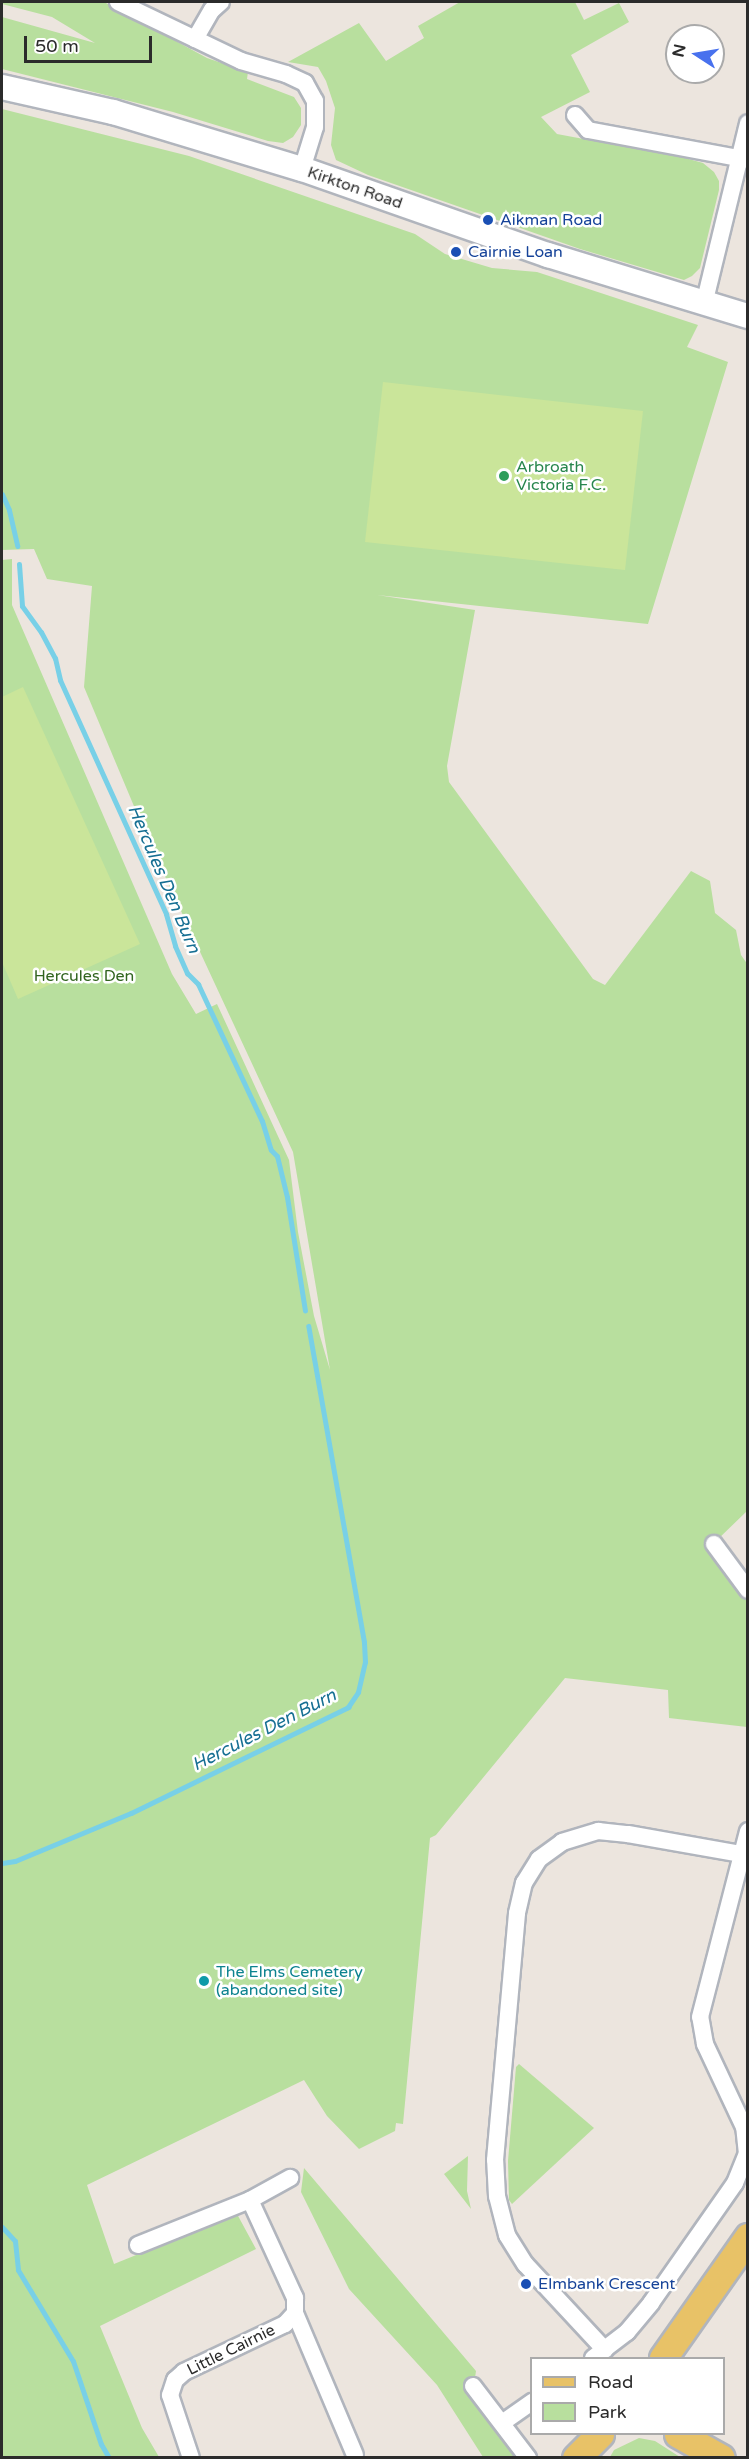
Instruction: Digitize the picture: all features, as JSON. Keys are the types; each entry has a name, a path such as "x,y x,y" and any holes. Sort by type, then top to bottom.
{"main road":[{"path":"664,2357 747,2237"},
{"path":"576,2457 598,2435"},
{"path":"682,2435 721,2457"}],"street":[{"path":"118,2 241,61 286,74 305,83 315,101 315,127 302,169"},
{"path":"195,39 212,10 221,2"},
{"name":"Kirkton Road","path":"2,87 113,112 302,169 548,255 704,304"},
{"path":"574,115 588,130 743,160"},
{"path":"747,123 743,160 704,304 747,316"},
{"path":"714,1544 747,1590"},
{"path":"740,1854 628,1833 598,1831 562,1842 539,1859 524,1883 518,1913 495,2160 497,2196 507,2235 525,2264 599,2354 627,2332 651,2303 735,2183 747,2154 744,2127 705,2044 700,2017 747,1831"},
{"path":"138,2245 250,2200 290,2178"},
{"name":"Little Cairnie","path":"250,2200 295,2298 295,2313 352,2457"},
{"name":"Little Cairnie","path":"191,2457 170,2395 175,2380 184,2372 285,2324 295,2313"},
{"path":"473,2386 528,2457"},
{"path":"502,2423 530,2403"}],"green space":[{"path":"2,2 104,2 207,58 248,72 247,79 294,97 301,108 301,125 293,137 283,143 268,141 173,112 2,69 2,17 95,43 52,17 2,4"},
{"path":"460,2 575,2 584,20 619,3 629,22 571,55 590,92 541,117 557,134 685,158 703,163 714,172 719,181 719,190 700,268 692,276 684,280 580,249 368,175 336,160 331,145 335,108 326,81 318,67 288,62 359,23 386,61 424,38 418,26"},
{"name":"Hercules Den","path":"2,109 189,156 415,234 445,254 492,268 537,272 698,325 687,347 728,362 648,624 377,595 475,610 447,766 449,782 593,979 605,985 691,871 710,881 715,913 736,930 741,955 748,965 747,1511 714,1543 713,1554 732,1584 747,1600 747,1727 669,1718 668,1690 565,1678 436,1835 430,1838 403,2124 396,2123 395,2131 359,2149 327,2116 304,2080 87,2185 114,2264 237,2214 256,2249 100,2326 142,2428 159,2457 2,2458 2,560 12,559 12,605 172,974 196,1014 217,1004 289,1160 298,1232 314,1316 330,1370 293,1152 149,842 84,687 92,586 47,579 34,549 2,550"},
{"name":"Arbroath Victoria F.C.","path":"383,382 643,411 625,570 365,542"},
{"path":"23,687 140,944 18,999 2,962 2,697"},
{"path":"519,2064 594,2128 512,2204 509,2200 508,2161 516,2067"},
{"path":"468,2156 467,2191 471,2209 444,2174"},
{"path":"304,2168 476,2371 473,2391 520,2457 483,2457 437,2385 349,2289 301,2192"},
{"path":"639,2438 655,2441 680,2457 610,2457 614,2450"}],"waterway":[{"name":"Hercules Den Burn","path":"2,494 9,510 17,546"},
{"name":"Hercules Den Burn","path":"19,564 22,606 41,632 55,658 60,680 166,914 175,946 187,973 198,984 262,1121 271,1150 277,1156 287,1197 305,1311"},
{"name":"Hercules Den Burn","path":"2,1863 15,1861 131,1813 348,1707 358,1692 365,1662 364,1642 308,1326"},
{"name":"Hercules Den Burn","path":"2,2227 15,2241 18,2270 73,2361 101,2444 109,2458"}],"place":[{"name":"Aikman Road","path":"488,220"},
{"name":"Cairnie Loan","path":"456,252"},
{"name":"Arbroath Victoria F.C.","path":"504,476"},
{"name":"The Elms Cemetery (abandoned site)","path":"204,1981"},
{"name":"Elmbank Crescent","path":"526,2284"}]}
